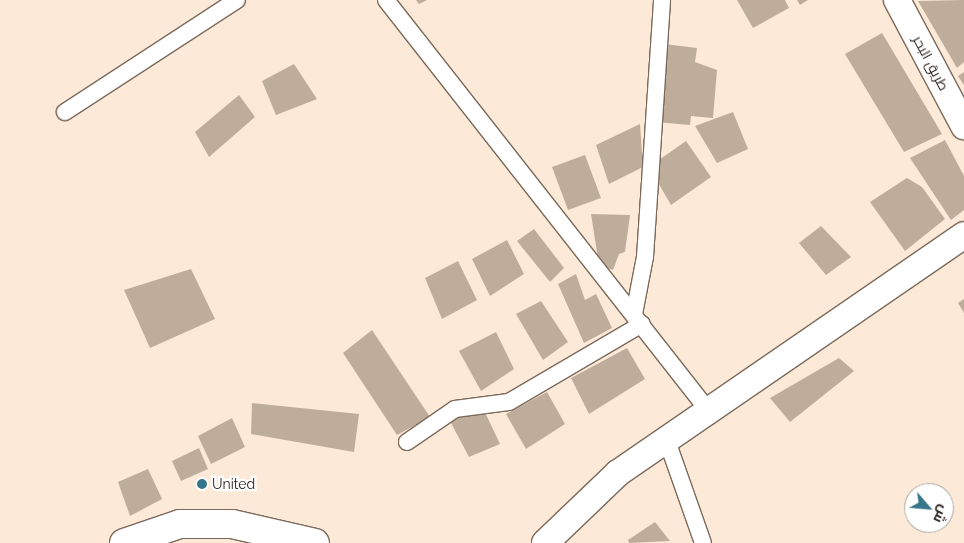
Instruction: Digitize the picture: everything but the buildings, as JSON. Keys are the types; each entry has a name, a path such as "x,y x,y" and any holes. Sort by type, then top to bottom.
{"highway":[{"path":"124,543 180,524 232,524 315,543"},
{"path":"217,543 249,543"}],"main road":[{"name":"طريق البحر","path":"897,0 964,126"},
{"path":"545,543 618,473 706,409 960,240"}],"street":[{"path":"65,112 237,0"},
{"path":"386,0 638,319 706,409"},
{"path":"638,319 645,257 662,0"},
{"path":"407,442 455,409 509,402 638,319"},
{"path":"666,438 703,543"}],"place":[{"name":"United","path":"202,484"}]}
